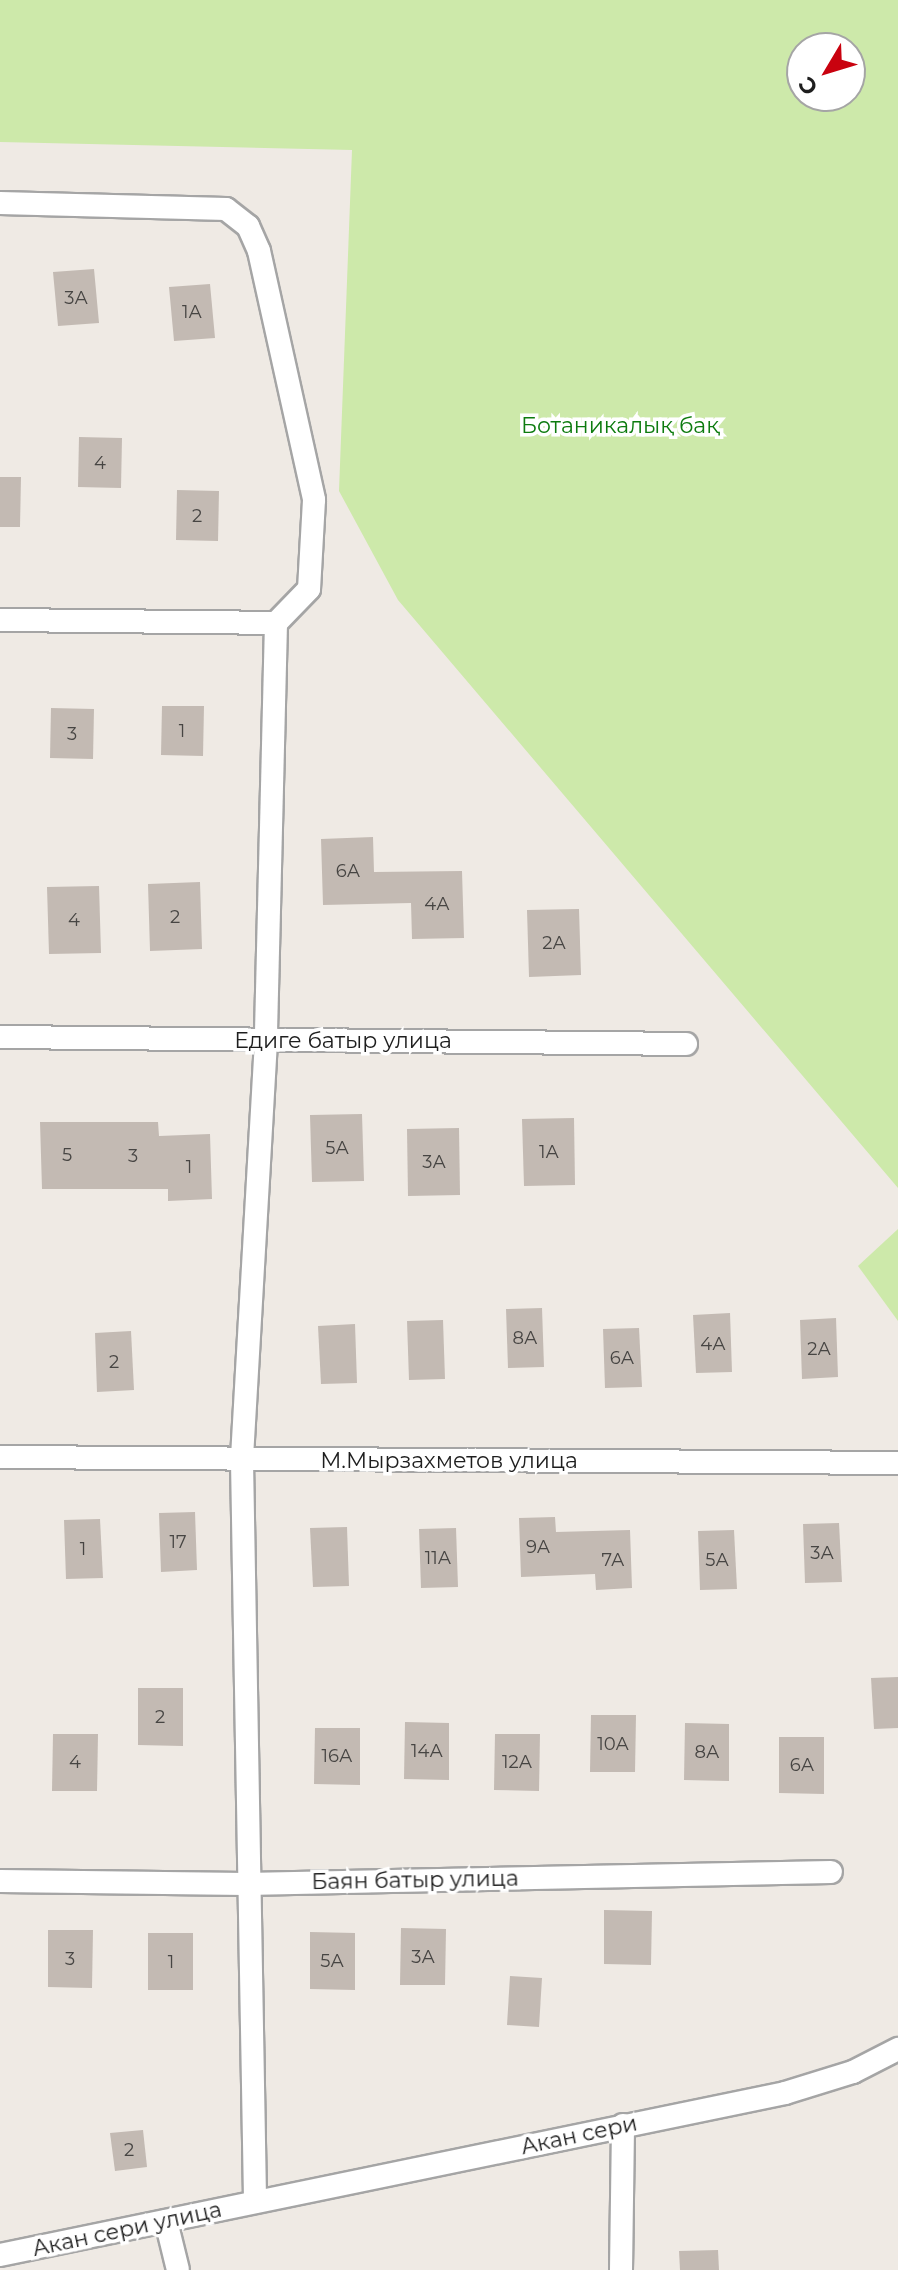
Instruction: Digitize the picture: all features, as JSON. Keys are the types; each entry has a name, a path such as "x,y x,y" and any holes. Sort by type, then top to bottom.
{"street":[{"path":"0,203 226,209 248,226 259,251 314,500 309,589 276,623 266,1041 242,1461 246,1884 255,2202"},
{"path":"0,620 276,623"},
{"name":"Едиге батыр улица","path":"0,1037 686,1044"},
{"name":"М.Мырзахметов улица","path":"0,1457 898,1463"},
{"name":"Баян батыр улица","path":"0,1881 246,1884 831,1872"},
{"name":"Акан сери","path":"255,2202 785,2093 853,2072 898,2049"},
{"path":"621,2270 623,2125"},
{"name":"Акан сери улица","path":"0,2255 255,2202"},
{"path":"166,2221 178,2270"}],"green space":[{"name":"Ботаникалық бақ","path":"0,0 898,0 898,1188 398,600 339,491 352,150 0,142"},
{"path":"898,1229 898,1321 858,1266"}],"building":[{"path":"94,269 99,323 58,326 53,272"},
{"path":"210,284 215,338 174,341 169,287"},
{"path":"79,437 122,438 121,488 78,487"},
{"path":"0,477 21,477 20,527 0,527"},
{"path":"177,490 219,491 218,541 176,540"},
{"path":"162,706 204,706 203,756 161,755"},
{"path":"51,708 94,709 93,759 50,758"},
{"path":"373,837 374,872 462,871 464,938 412,939 411,903 323,905 321,839"},
{"path":"200,882 202,949 150,951 148,884"},
{"path":"99,886 101,953 49,954 47,887"},
{"path":"579,909 581,975 529,977 527,910"},
{"path":"362,1114 364,1181 312,1182 310,1115"},
{"path":"574,1118 575,1185 524,1186 522,1119"},
{"path":"40,1122 158,1122 159,1136 210,1134 212,1199 168,1201 168,1189 42,1189"},
{"path":"459,1128 460,1195 408,1196 407,1129"},
{"path":"542,1308 544,1367 508,1368 506,1309"},
{"path":"730,1313 732,1372 696,1373 693,1315"},
{"path":"836,1318 838,1377 802,1379 800,1320"},
{"path":"443,1320 445,1379 409,1380 407,1321"},
{"path":"355,1324 357,1383 321,1384 318,1326"},
{"path":"639,1328 642,1387 605,1388 603,1329"},
{"path":"131,1331 134,1390 97,1392 95,1333"},
{"path":"195,1512 197,1570 161,1572 159,1513"},
{"path":"555,1517 556,1532 630,1530 632,1588 596,1590 595,1574 521,1577 519,1518"},
{"path":"100,1519 103,1578 66,1579 64,1520"},
{"path":"839,1523 842,1582 805,1583 803,1524"},
{"path":"347,1527 349,1586 313,1587 310,1528"},
{"path":"456,1528 458,1587 421,1588 419,1529"},
{"path":"734,1530 737,1589 700,1590 698,1531"},
{"path":"898,1677 898,1728 874,1729 871,1678"},
{"path":"138,1688 183,1688 183,1746 138,1745"},
{"path":"591,1715 636,1715 635,1772 590,1772"},
{"path":"405,1722 449,1723 449,1780 404,1779"},
{"path":"685,1723 729,1724 729,1781 684,1780"},
{"path":"315,1728 360,1728 360,1785 314,1784"},
{"path":"53,1734 98,1734 97,1791 52,1791"},
{"path":"495,1734 540,1734 539,1791 494,1790"},
{"path":"779,1737 824,1737 824,1794 779,1793"},
{"path":"604,1910 652,1911 651,1965 604,1964"},
{"path":"401,1928 446,1929 445,1985 400,1985"},
{"path":"48,1930 93,1930 92,1988 48,1987"},
{"path":"310,1932 355,1933 355,1990 310,1989"},
{"path":"148,1933 193,1933 193,1990 148,1990"},
{"path":"510,1976 542,1978 539,2027 507,2025"},
{"path":"143,2130 147,2167 115,2171 110,2133"},
{"path":"718,2250 719,2270 680,2270 679,2251"}]}
